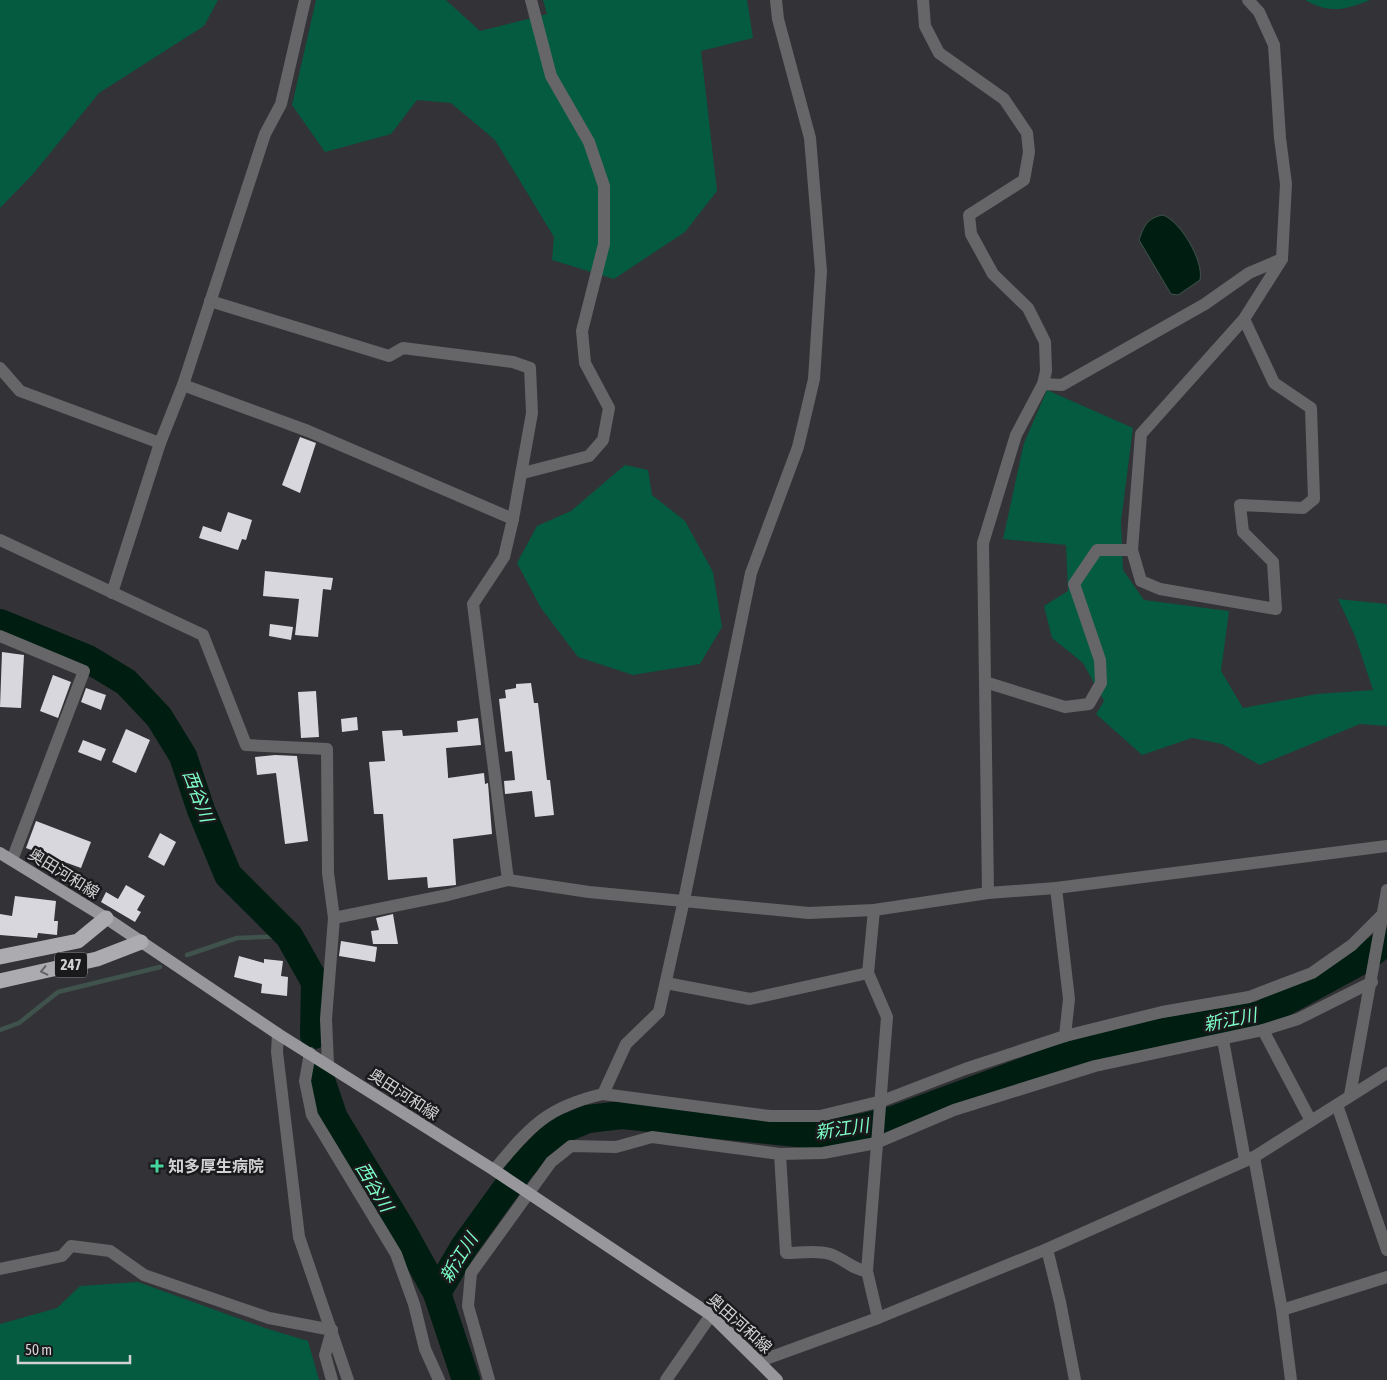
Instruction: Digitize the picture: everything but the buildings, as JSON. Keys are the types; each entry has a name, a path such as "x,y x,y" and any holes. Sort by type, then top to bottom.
{"highway":[{"name":"247","path":"0,957 78,940 106,918"},
{"name":"247","path":"0,981 97,959 141,942"}],"main road":[{"name":"奥田河和線","path":"0,853 106,918 278,1034 494,1170 711,1315 760,1361 777,1380"}],"street":[{"path":"112,593 160,443 183,385 265,134 280,104 305,0"},
{"path":"523,473 589,456 603,440 609,408 585,363 582,331 604,244 604,186 589,142 551,76 531,0"},
{"path":"603,1094 626,1044 659,1012 751,573 798,447 814,380 821,271 810,138 778,19 776,0"},
{"path":"923,0 926,26 939,53 1004,99 1028,133 1030,152 1024,180 969,215 971,234 993,274 1028,308 1045,342 1046,371 1043,384 1016,435 983,543 988,893"},
{"path":"1244,319 1274,383 1311,408 1314,500 1303,508 1240,505 1243,532 1273,562 1276,609 1160,589 1140,581 1132,550 1141,434 1244,319 1282,259 1286,184 1280,138 1274,45 1259,12 1248,0"},
{"path":"1043,384 1062,385 1205,304 1249,273 1282,259"},
{"path":"210,301 389,356 403,348 514,362 530,368 532,413 523,473 504,557 473,604 508,880"},
{"path":"0,368 20,391 160,443"},
{"path":"183,385 308,431 513,519"},
{"path":"0,540 203,635 246,745 327,749 328,873 334,918 326,1020 328,1064"},
{"path":"985,682 1065,707 1088,704 1101,683 1100,660 1074,584 1097,550 1132,550"},
{"path":"0,636 84,671 12,860"},
{"path":"334,918 448,895 508,880 589,892 809,912 874,910 988,893 1056,888 1387,846"},
{"path":"1056,888 1069,999 1064,1036"},
{"path":"1350,1095 1372,982 1387,890"},
{"path":"874,910 868,973 887,1017 867,1271 878,1318"},
{"path":"494,1170 531,1127 575,1100 603,1094 770,1116 820,1116 881,1105 965,1069 1064,1036 1162,1012 1258,993 1312,973 1352,945 1382,915"},
{"path":"666,983 750,1000 868,973"},
{"path":"489,1380 468,1306 471,1273 551,1162 571,1146 616,1147 652,1137 780,1154 823,1153 876,1143 954,1110 1095,1066 1223,1040 1298,1019 1372,982"},
{"path":"1263,1030 1311,1121"},
{"path":"278,1034 276,1052 298,1237 348,1380"},
{"path":"1223,1040 1282,1310 1291,1380"},
{"path":"310,1053 305,1081 312,1115 396,1254 414,1304 425,1349 439,1380"},
{"path":"760,1361 878,1318 1046,1249 1250,1159 1387,1073"},
{"path":"1337,1105 1387,1250"},
{"path":"780,1154 786,1253 818,1252 832,1254 860,1271 867,1271"},
{"path":"0,1269 62,1256 71,1246 110,1251 144,1274 269,1318 332,1330"},
{"path":"1046,1249 1060,1302 1075,1380"},
{"path":"1282,1310 1387,1278"},
{"path":"666,1380 711,1315"},
{"path":"332,1330 325,1355 332,1380"}],"green space":[{"path":"0,0 218,0 204,26 99,93 33,174 0,208"},
{"path":"316,0 446,0 480,31 547,14 543,0 747,0 753,38 701,51 717,191 685,232 614,279 552,260 554,237 495,140 451,103 417,100 391,134 325,152 292,105"},
{"path":"1305,0 1370,0 1345,8 1330,9"},
{"path":"1047,390 1133,428 1121,521 1123,570 1144,600 1229,611 1221,671 1243,708 1317,694 1373,690 1355,636 1338,599 1387,604 1387,726 1360,724 1260,765 1222,744 1192,738 1142,755 1096,714 1104,701 1083,663 1052,638 1044,606 1068,591 1066,545 1003,539 1024,443"},
{"path":"625,465 648,470 652,495 685,521 713,572 722,627 700,664 633,675 578,657 541,608 517,563 537,526 571,511"},
{"path":"138,1282 265,1328 308,1341 319,1380 0,1380 0,1324 57,1308 80,1286"}],"shaded area":[{"path":"1163,215 1177,225 1190,243 1200,272 1200,280 1178,295 1171,294 1139,240 1147,223 1153,218"}],"waterway":[{"name":"西谷川","path":"0,623 88,659 126,682 159,717 183,756 201,810 228,875 289,936 315,982 314,1035"},
{"path":"187,955 237,938 289,936"},
{"name":"新江川","path":"437,1293 464,1247 521,1168 556,1132 588,1119 622,1115 816,1135 864,1127 896,1119 1066,1056 1153,1034 1261,1015 1364,959 1387,941"},
{"path":"0,1030 19,1023 58,992 160,967"},
{"name":"西谷川","path":"320,1077 334,1118 402,1230 437,1293 466,1380"}],"place":[{"name":"知多厚生病院","path":"157,1166"}]}
